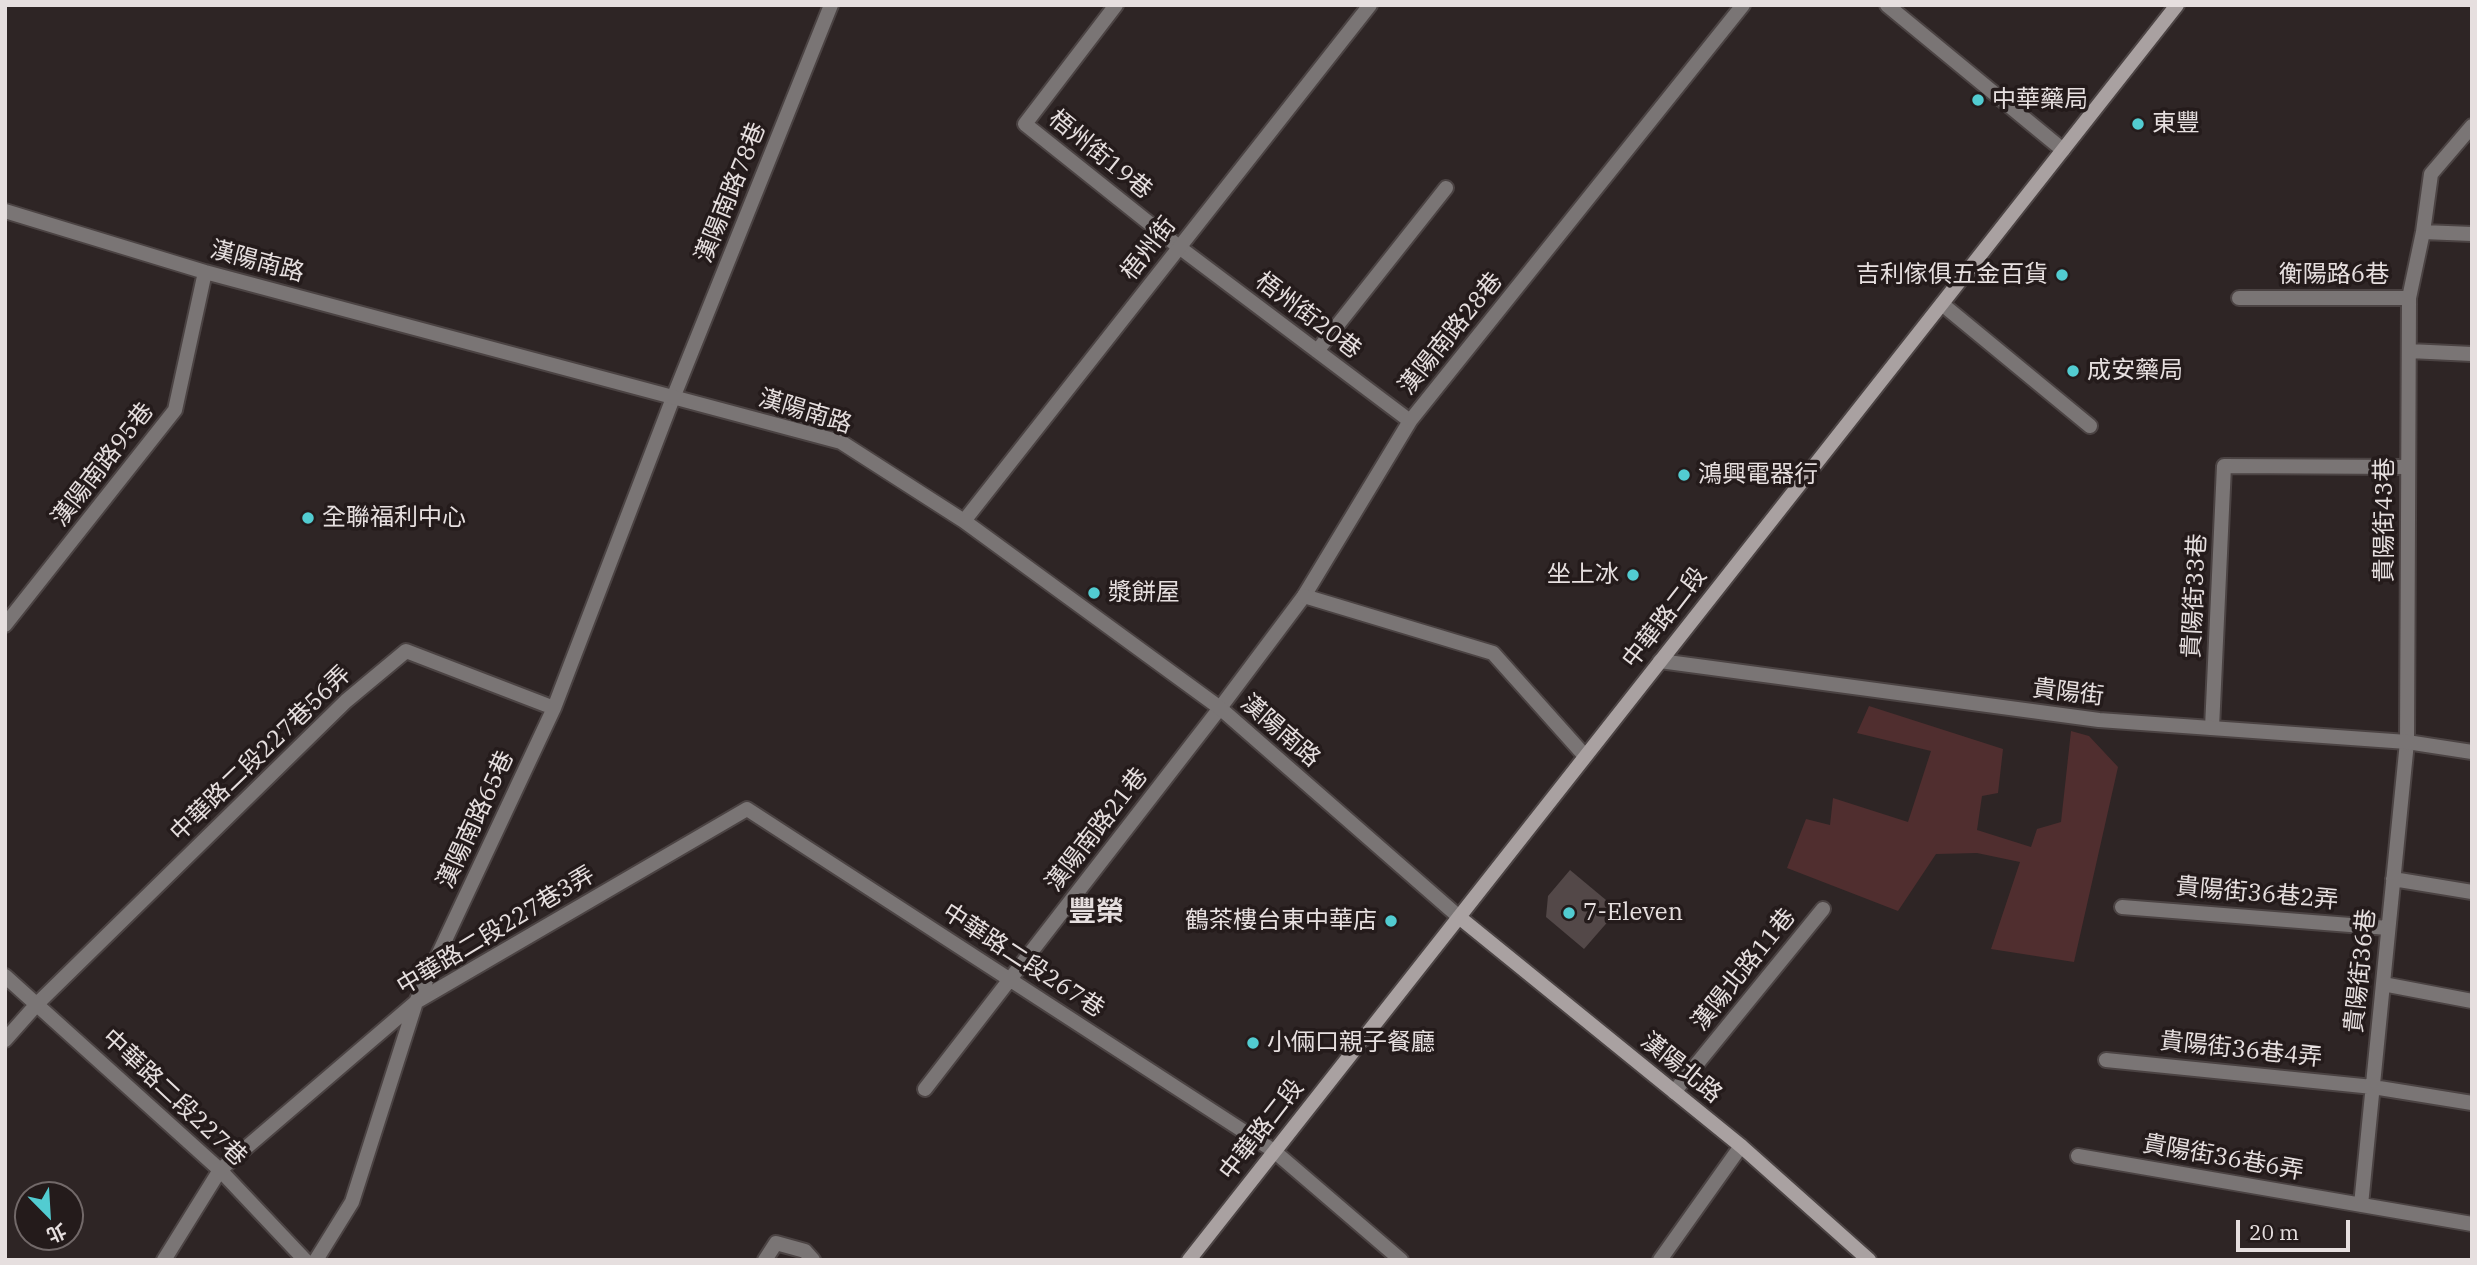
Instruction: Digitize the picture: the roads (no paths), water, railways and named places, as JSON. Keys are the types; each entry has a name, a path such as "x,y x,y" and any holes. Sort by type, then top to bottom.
{"street":[{"name":"漢陽南路78巷","path":"673,397 831,5"},
{"name":"梧州街19巷","path":"1116,5 1025,124 1179,247"},
{"name":"梧州街","path":"964,521 1370,5"},
{"name":"漢陽南路28巷","path":"1220,708 1304,596 1410,421 1743,5"},
{"path":"1887,5 2063,149"},
{"name":"中華路二段","path":"1189,1260 2177,5"},
{"name":"衡陽路6巷","path":"2239,298 2409,298 2423,232 2431,174 2472,126"},
{"path":"1317,351 1446,188"},
{"name":"漢陽南路","path":"5,211 205,272 841,442 964,521 1220,708 1459,917"},
{"path":"2423,232 2472,234"},
{"name":"梧州街20巷","path":"1179,247 1410,421"},
{"name":"漢陽南路95巷","path":"5,625 176,410 205,272"},
{"name":"貴陽街43巷","path":"2407,742 2409,298"},
{"path":"1942,304 2090,426"},
{"path":"2409,351 2472,354"},
{"name":"漢陽南路65巷","path":"317,1260 352,1202 416,1002 554,708 673,397"},
{"name":"貴陽街33巷","path":"2212,728 2224,466 2409,467"},
{"path":"1304,596 1493,653 1586,756"},
{"name":"中華路二段227巷56弄","path":"37,1004 346,701 406,651 554,708"},
{"name":"貴陽街","path":"1660,661 2099,720 2407,742 2472,752"},
{"name":"漢陽南路21巷","path":"925,1089 1220,708"},
{"name":"貴陽街36巷","path":"2361,1205 2407,742"},
{"name":"中華路二段227巷3弄","path":"164,1260 220,1170 416,1002 747,809"},
{"name":"中華路二段267巷","path":"747,809 1274,1151 1401,1260"},
{"path":"2393,879 2472,892"},
{"name":"貴陽街36巷2弄","path":"2122,907 2388,928"},
{"name":"漢陽北路11巷","path":"1674,1092 1823,909"},
{"name":"漢陽北路","path":"1459,917 1741,1146 1870,1260"},
{"name":"中華路二段227巷","path":"5,976 220,1170 305,1260"},
{"path":"2383,984 2472,1001"},
{"path":"5,1040 37,1004"},
{"name":"貴陽街36巷4弄","path":"2105,1060 2373,1087 2472,1103"},
{"path":"1660,1260 1741,1146"},
{"name":"貴陽街36巷6弄","path":"2078,1156 2472,1224"},
{"path":"765,1260 776,1243 805,1251 813,1260"}],"place":[{"name":"中華藥局","path":"1978,100"},
{"name":"東豐","path":"2138,124"},
{"name":"吉利傢俱五金百貨","path":"2062,275"},
{"name":"成安藥局","path":"2073,371"},
{"name":"鴻興電器行","path":"1684,475"},
{"name":"全聯福利中心","path":"308,518"},
{"name":"坐上冰","path":"1633,575"},
{"name":"漿餅屋","path":"1094,593"},
{"name":"7-Eleven","path":"1569,913"},
{"name":"鶴茶樓台東中華店","path":"1391,921"},
{"name":"小倆口親子餐廳","path":"1253,1043"}],"district":[{"name":"豐榮","path":"1096,913"}]}
